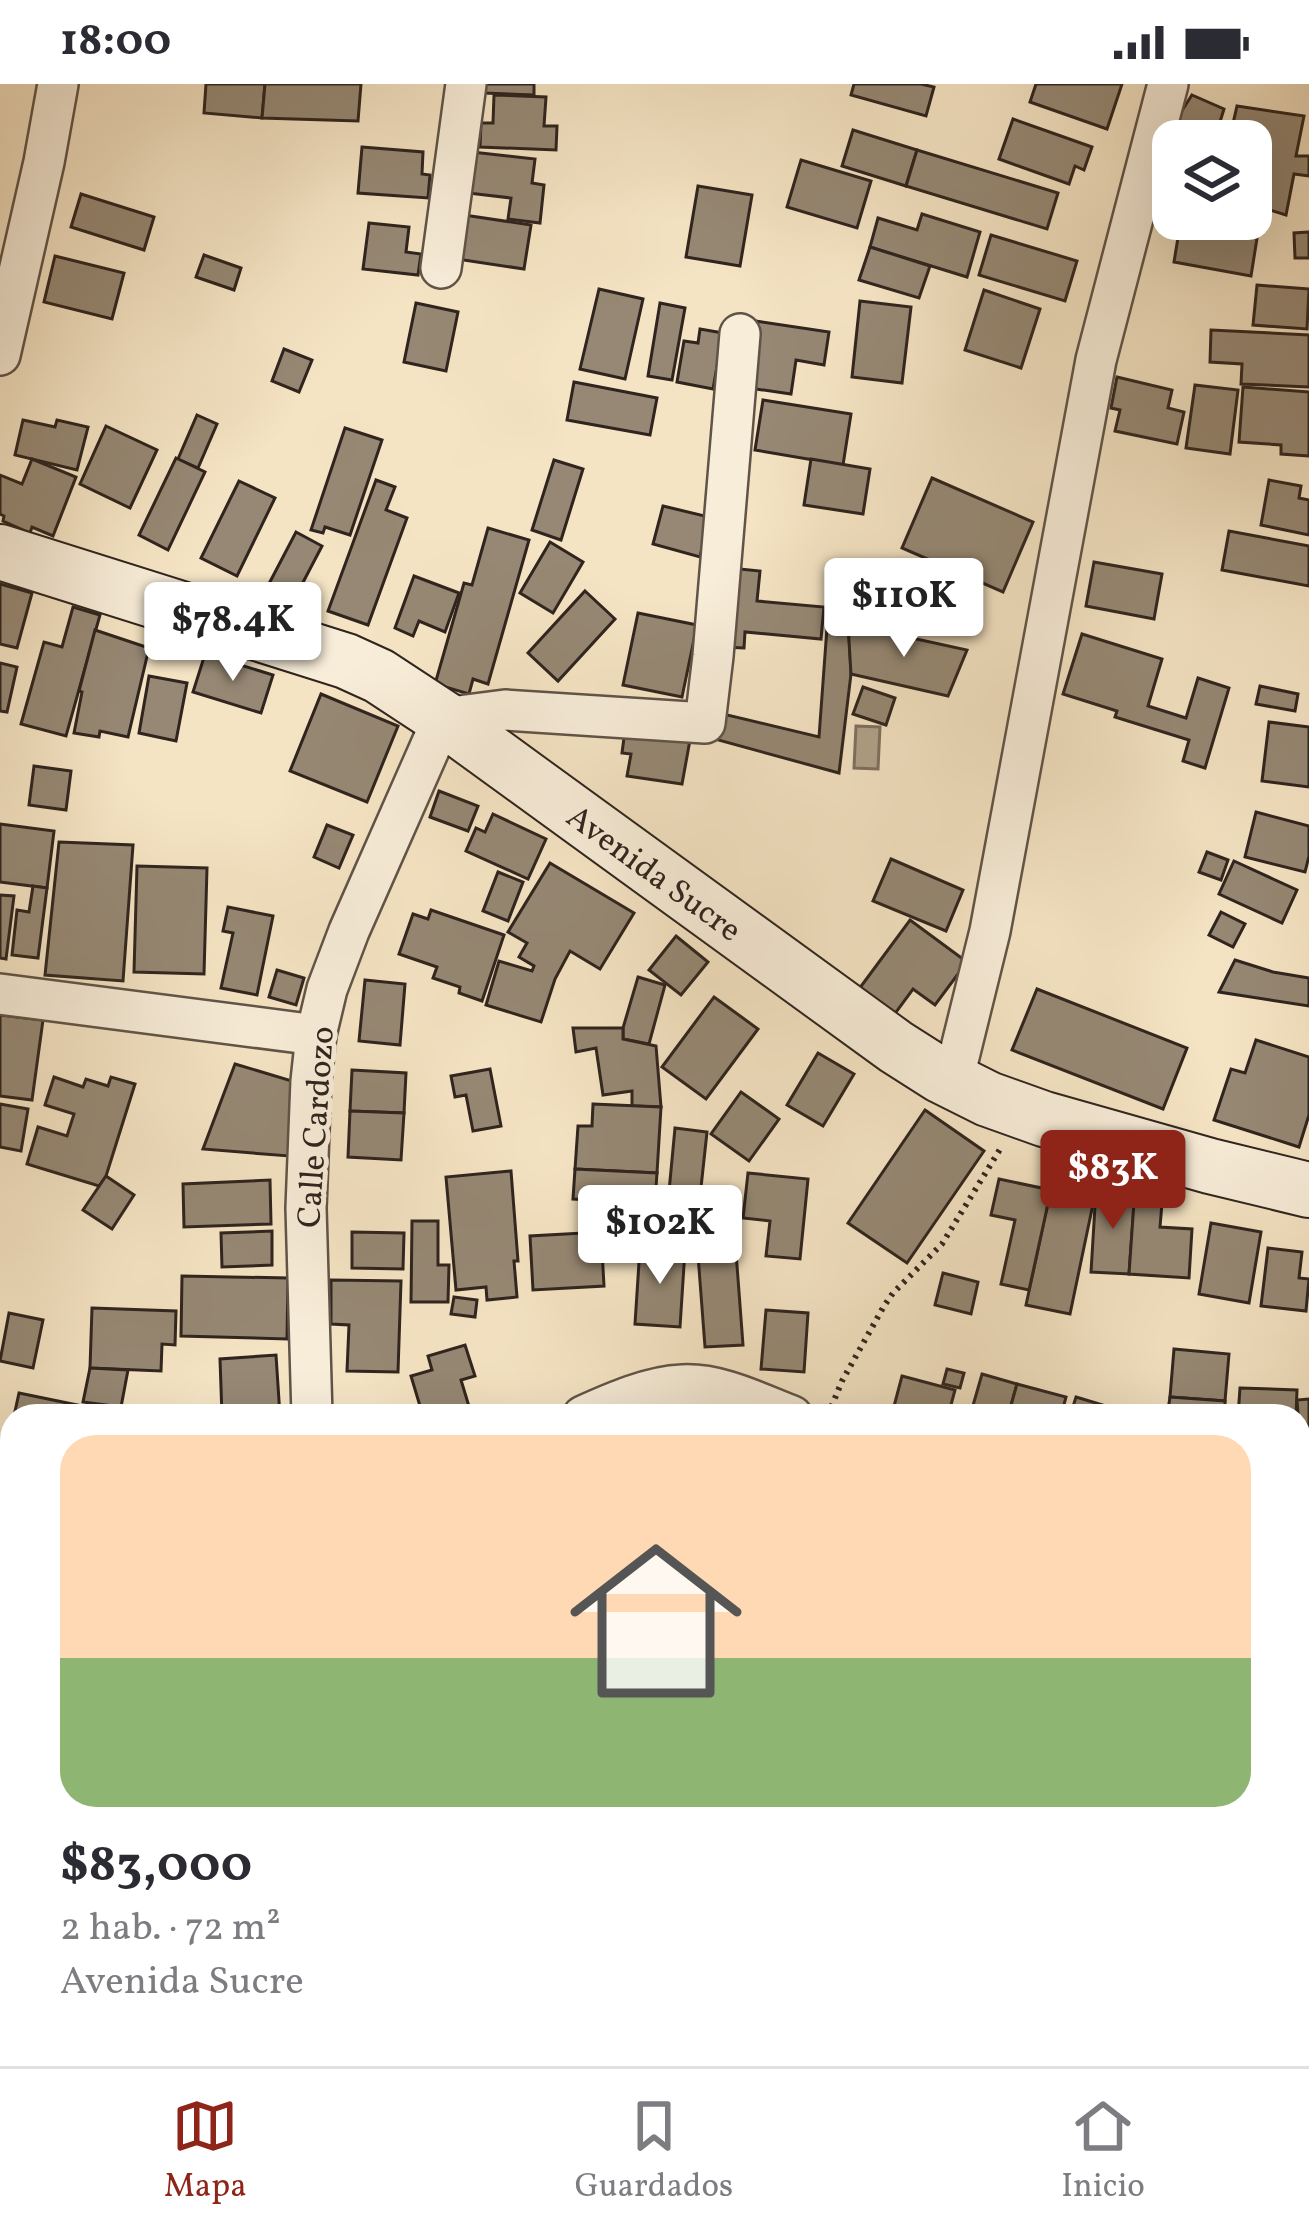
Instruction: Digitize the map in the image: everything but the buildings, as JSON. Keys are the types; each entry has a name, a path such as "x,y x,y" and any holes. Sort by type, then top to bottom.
{"street":[{"path":"0,355 58,84"},
{"path":"441,268 466,84"},
{"path":"953,1082 990,931 1096,360 1168,84"},
{"path":"443,718 505,710 705,724 740,334"},
{"name":"Avenida Sucre","path":"0,552 346,661 379,676 896,1047 953,1082 1019,1110 1309,1190"},
{"name":"Calle Cardozo","path":"312,1404 306,1208 316,1035 349,932 443,718"},
{"path":"0,994 316,1035"},
{"path":"616,1404 681,1384 710,1387 758,1404"}],"path":[{"path":"832,1404 884,1306 942,1244 1002,1147 1019,1110"}],"shaded area":[{"path":"856,726 880,727 878,769 854,768"}]}
